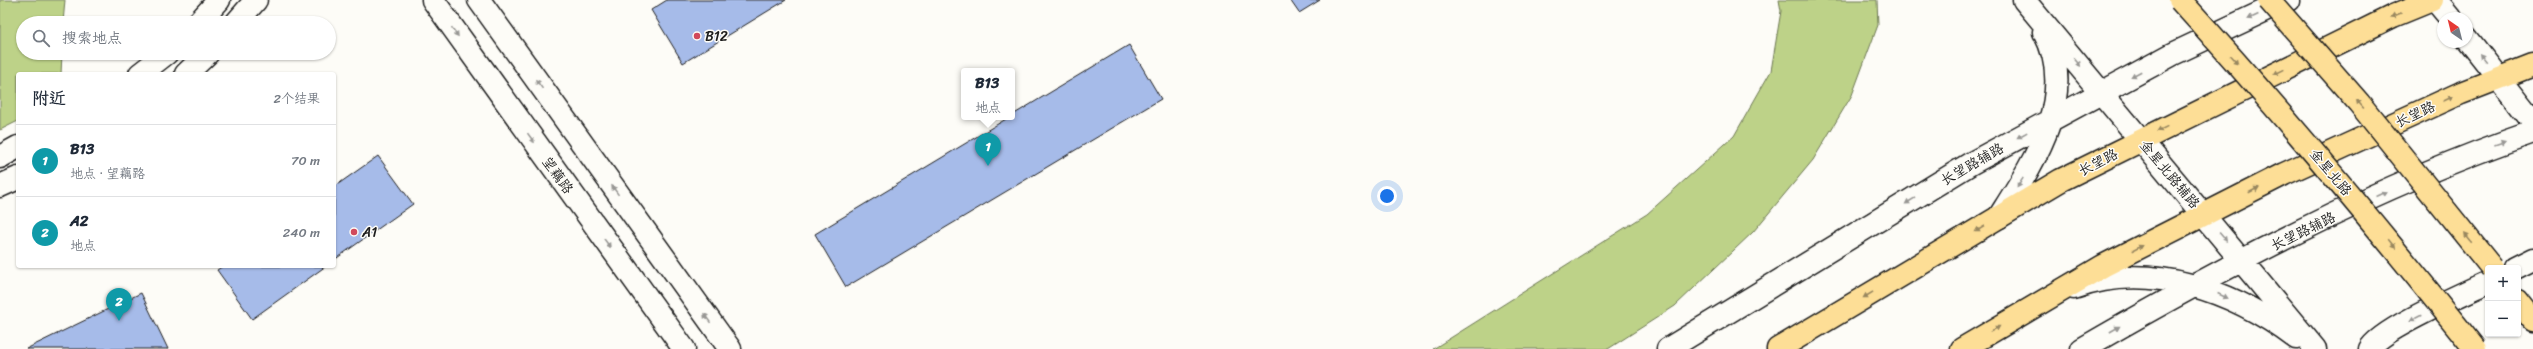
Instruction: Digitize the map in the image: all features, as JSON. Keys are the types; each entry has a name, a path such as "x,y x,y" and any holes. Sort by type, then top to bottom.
{"main road":[{"name":"金星北路","path":"2180,0 2300,134 2375,223 2476,349"},
{"path":"2269,0 2359,103 2490,265"},
{"name":"长望路","path":"1778,349 2061,180 2386,19 2432,0"},
{"name":"长望路","path":"1962,349 2103,266 2298,168 2461,92 2533,65"},
{"path":"2521,305 2533,320"}],"street":[{"path":"204,16 219,0"},
{"path":"242,16 256,0"},
{"name":"望藕路","path":"433,0 684,349"},
{"path":"479,0 730,349"},
{"name":"长望路辅路","path":"1668,349 1970,164 2173,54 2288,0"},
{"path":"2435,0 2445,12"},
{"path":"1999,217 2027,171 2055,107 2058,79 2052,46 2026,2"},
{"name":"金星北路辅路","path":"2026,2 2205,215 2315,349"},
{"path":"2473,46 2533,122"},
{"path":"143,72 158,60"},
{"path":"188,72 201,60"},
{"name":"长望路辅路","path":"2082,349 2196,286 2312,225 2483,149 2533,132"},
{"path":"0,157 16,148"},
{"path":"0,186 16,179"},
{"path":"2521,265 2533,259"},
{"path":"2050,297 2097,279 2148,278 2196,286 2211,290 2264,316 2311,349"},
{"path":"2370,349 2373,342 2393,330 2485,284"}],"green space":[{"path":"0,0 65,0 64,16 16,16 16,60 62,60 61,72 16,72 16,122 0,130"},
{"path":"1779,0 1877,0 1878,25 1852,95 1813,160 1753,232 1675,306 1608,349 1433,349 1647,214 1734,136 1771,71 1781,11"}],"building":[{"name":"B12","path":"667,0 786,0 683,63 651,10"},
{"path":"1290,0 1320,0 1299,13"},
{"path":"1129,45 1161,99 846,287 815,234 1004,120 1015,120 1015,114"},
{"name":"A1","path":"378,156 413,204 336,259 336,186"},
{"path":"220,268 323,268 252,319 217,270"},
{"path":"141,293 168,349 26,349"}],"place":[{"name":"B12","path":"697,36"},
{"name":"B13","path":"988,166"},
{"name":"A1","path":"354,232"},
{"name":"A2","path":"119,321"}]}
